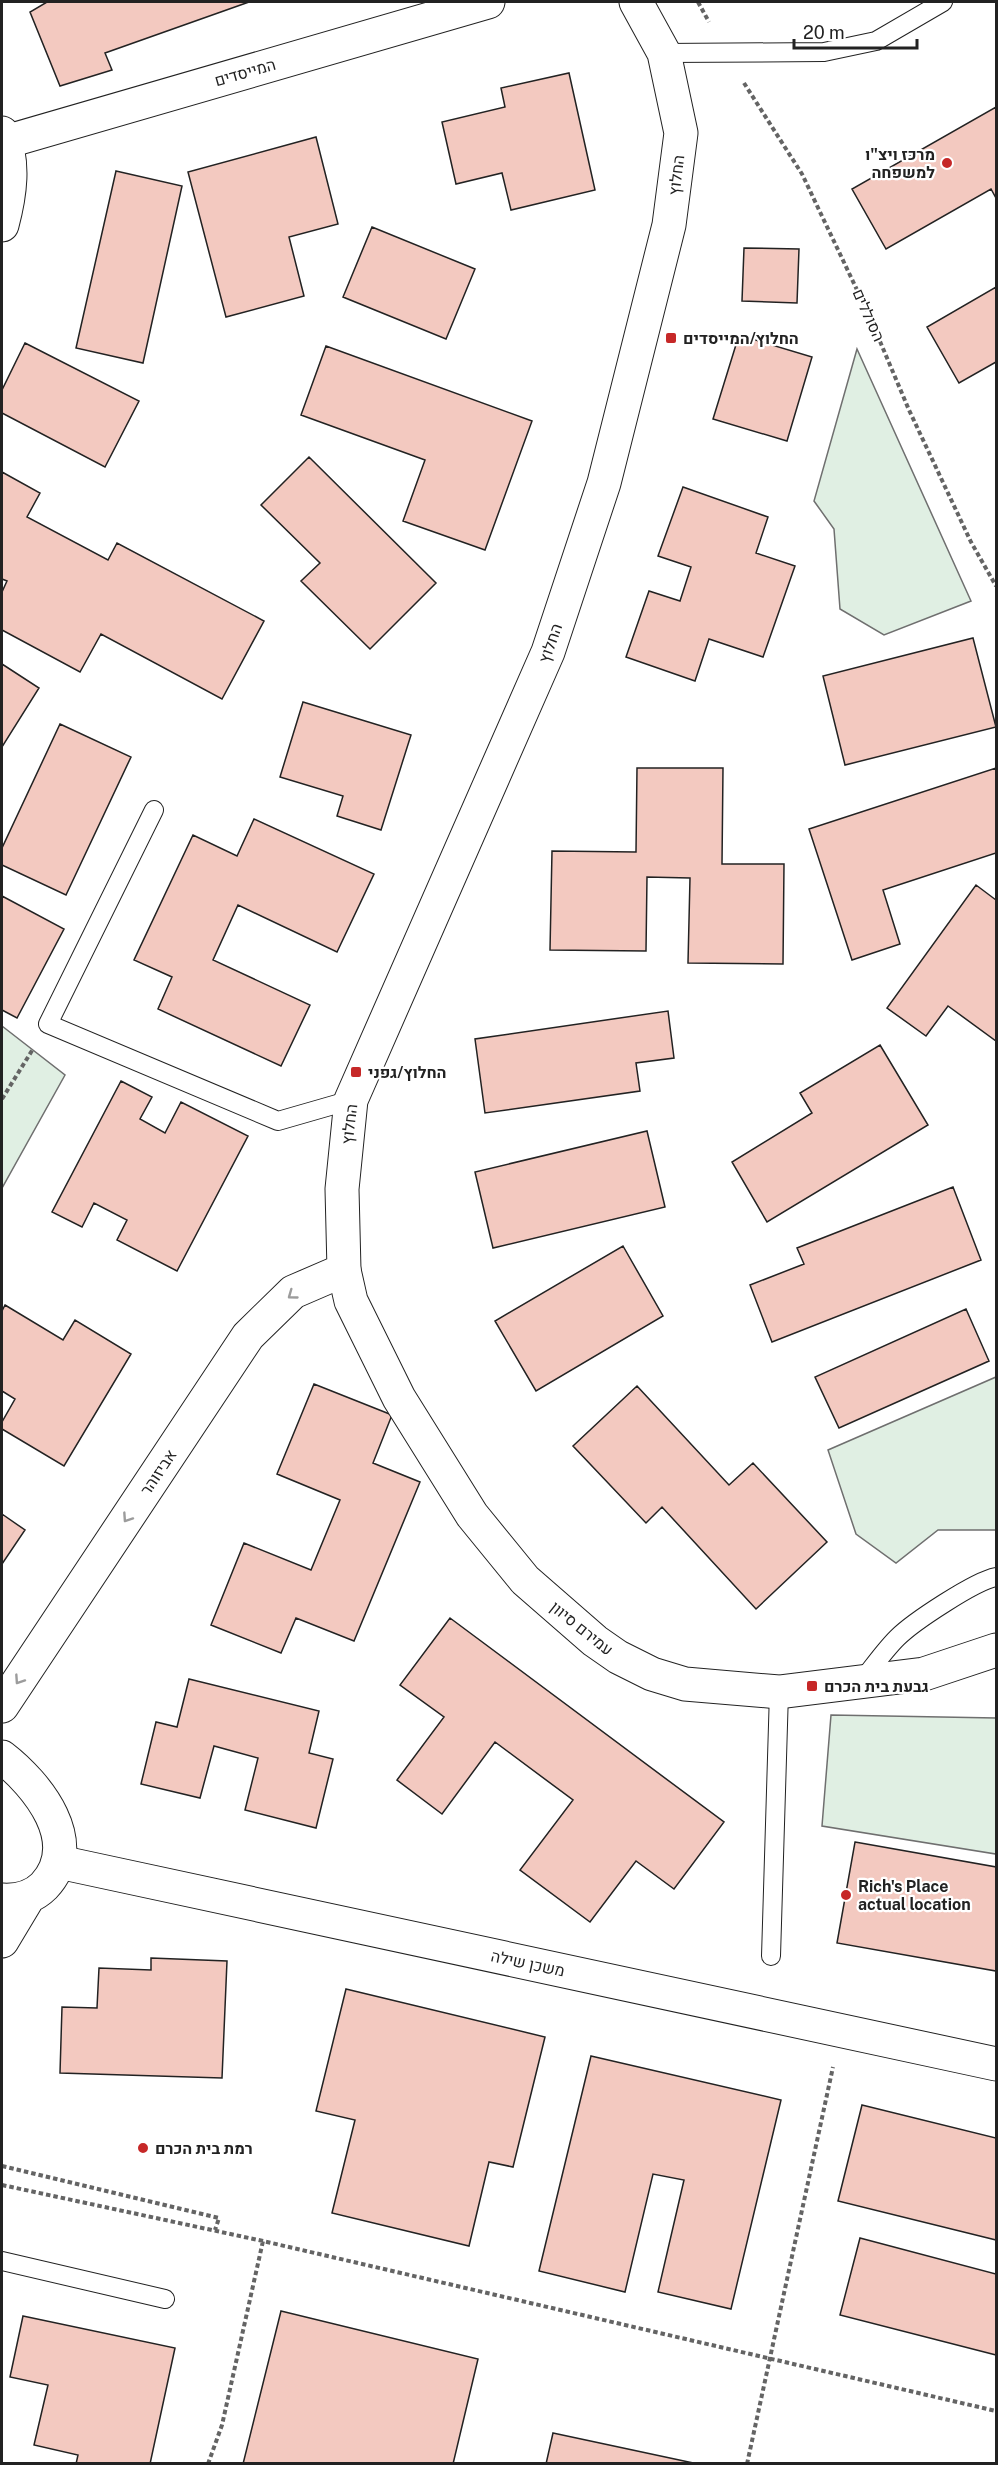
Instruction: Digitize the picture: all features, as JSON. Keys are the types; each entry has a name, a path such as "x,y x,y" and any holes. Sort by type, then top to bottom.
{"street":[{"name":"המייסדים","path":"3,139 488,2"},
{"name":"החלוץ","path":"344,1270 342,1189 351,1100 548,652 604,483 669,225 681,133 664,53 636,2"},
{"path":"2,225 11,186 3,139"},
{"name":"עמירם סיוון","path":"344,1270 351,1301 399,1398 471,1515 525,1580 595,1641 652,1674 685,1684 779,1692 924,1674 996,1650"},
{"name":"אביזוהר","path":"2,1706 248,1336 293,1292 344,1270"},
{"path":"2,1757 20,1771 41,1796 54,1822 61,1844 59,1862 50,1879 15,1898 2,1941"},
{"name":"משכן שילה","path":"59,1862 996,2064"}],"lane":[{"path":"664,53 824,52 876,41 943,2"},
{"path":"154,810 48,1024 278,1121 351,1100"},
{"path":"861,1682 898,1637 986,1579 996,1577"},
{"path":"771,1956 779,1692"},
{"path":"2,2261 165,2299"}],"path":[{"name":"הסוללים","path":"698,2 725,52 802,174 868,313 909,410 971,542 996,586"},
{"path":"2,1099 48,1024"},
{"path":"747,2463 841,2031"},
{"path":"2,2166 219,2218 215,2231"},
{"path":"2,2185 263,2241 996,2411"},
{"path":"208,2463 222,2425 263,2241"}],"green space":[{"path":"857,349 971,601 884,635 840,609 834,529 814,501"},
{"path":"2,1026 65,1075 2,1188"},
{"path":"996,1377 996,1530 938,1530 896,1563 856,1534 828,1450"},
{"path":"831,1715 996,1718 996,1854 822,1826"}],"building":[{"path":"47,2 249,2 105,53 112,70 60,86 30,12"},
{"path":"569,73 595,190 511,210 502,173 456,184 442,122 505,107 501,88"},
{"name":"מרכז ויצ\"ו למשפחה","path":"996,107 996,198 991,189 886,249 852,189"},
{"path":"316,137 338,224 289,237 304,296 226,317 188,172"},
{"path":"116,171 182,186 143,363 76,348"},
{"path":"372,227 475,269 446,339 343,297"},
{"path":"744,248 799,249 797,303 742,301"},
{"path":"996,287 996,362 959,383 927,327"},
{"path":"739,335 812,357 787,441 713,419"},
{"path":"25,343 139,401 105,467 2,413 2,390"},
{"path":"326,346 532,421 485,550 403,521 425,460 301,415"},
{"path":"309,457 436,583 370,649 301,581 320,563 261,505"},
{"path":"2,472 40,493 27,517 108,560 117,543 264,621 222,699 101,634 80,672 2,630 2,592 7,581 2,579"},
{"path":"683,487 768,517 756,553 795,566 763,657 709,639 695,681 626,657 649,591 680,601 691,567 658,556"},
{"path":"973,638 996,727 845,765 823,676"},
{"path":"2,664 39,688 2,747"},
{"path":"303,702 411,735 381,830 337,816 343,796 280,777"},
{"path":"60,724 131,757 66,895 2,865 2,848"},
{"path":"637,768 723,768 722,864 784,864 783,964 688,963 690,878 647,877 646,951 550,950 552,851 636,852"},
{"path":"996,768 996,853 883,890 900,944 852,960 809,829"},
{"path":"254,819 374,874 337,952 238,905 213,960 310,1005 281,1066 158,1009 172,977 134,960 193,835 237,856"},
{"path":"976,885 996,900 996,1041 948,1006 926,1036 887,1008"},
{"path":"2,896 64,929 17,1018 2,1010"},
{"path":"668,1011 674,1058 636,1063 640,1091 485,1113 475,1039"},
{"path":"880,1045 928,1125 767,1222 732,1162 812,1113 800,1093"},
{"path":"121,1081 152,1097 140,1119 165,1133 181,1102 248,1136 177,1271 117,1240 127,1220 94,1203 82,1227 52,1212"},
{"path":"647,1131 665,1207 493,1248 475,1172"},
{"path":"953,1187 981,1260 772,1342 750,1285 804,1264 797,1248"},
{"path":"623,1246 663,1316 536,1391 495,1321"},
{"path":"5,1305 63,1340 75,1320 131,1354 64,1466 2,1429 2,1422 15,1399 2,1391 2,1311"},
{"path":"966,1309 989,1361 839,1428 815,1377"},
{"path":"314,1384 392,1415 373,1463 420,1482 354,1641 296,1618 281,1653 211,1625 244,1543 311,1570 340,1500 277,1474"},
{"path":"637,1386 729,1485 753,1463 827,1542 756,1609 662,1507 646,1523 573,1446"},
{"path":"2,1514 25,1530 2,1564"},
{"path":"450,1618 724,1822 674,1889 636,1861 590,1922 520,1870 573,1800 495,1742 442,1814 397,1780 444,1717 400,1685"},
{"path":"189,1679 319,1711 309,1753 333,1759 316,1828 245,1810 258,1758 214,1746 200,1798 141,1784 156,1722 177,1727"},
{"path":"855,1842 996,1867 996,1971 837,1943"},
{"path":"151,1958 227,1961 222,2078 60,2073 62,2007 97,2008 99,1968 151,1970"},
{"path":"346,1989 545,2037 513,2167 489,2162 469,2246 332,2213 355,2120 316,2111"},
{"path":"591,2056 781,2100 731,2309 658,2292 684,2180 653,2174 625,2292 539,2271"},
{"path":"862,2105 996,2138 996,2240 838,2201"},
{"path":"860,2238 996,2274 996,2355 840,2315"},
{"path":"281,2311 478,2359 453,2464 243,2464"},
{"path":"23,2316 175,2348 150,2464 76,2464 78,2455 34,2445 48,2385 10,2377"},
{"path":"553,2433 698,2464 546,2464"}],"place":[{"name":"מרכז ויצ\"ו למשפחה","path":"947,163"},
{"name":"החלוץ/המייסדים","path":"671,338"},
{"name":"החלוץ/גפני","path":"356,1072"},
{"name":"גבעת בית הכרם","path":"812,1686"},
{"name":"Rich's Place actual location","path":"846,1895"},
{"name":"רמת בית הכרם","path":"143,2148"}]}
